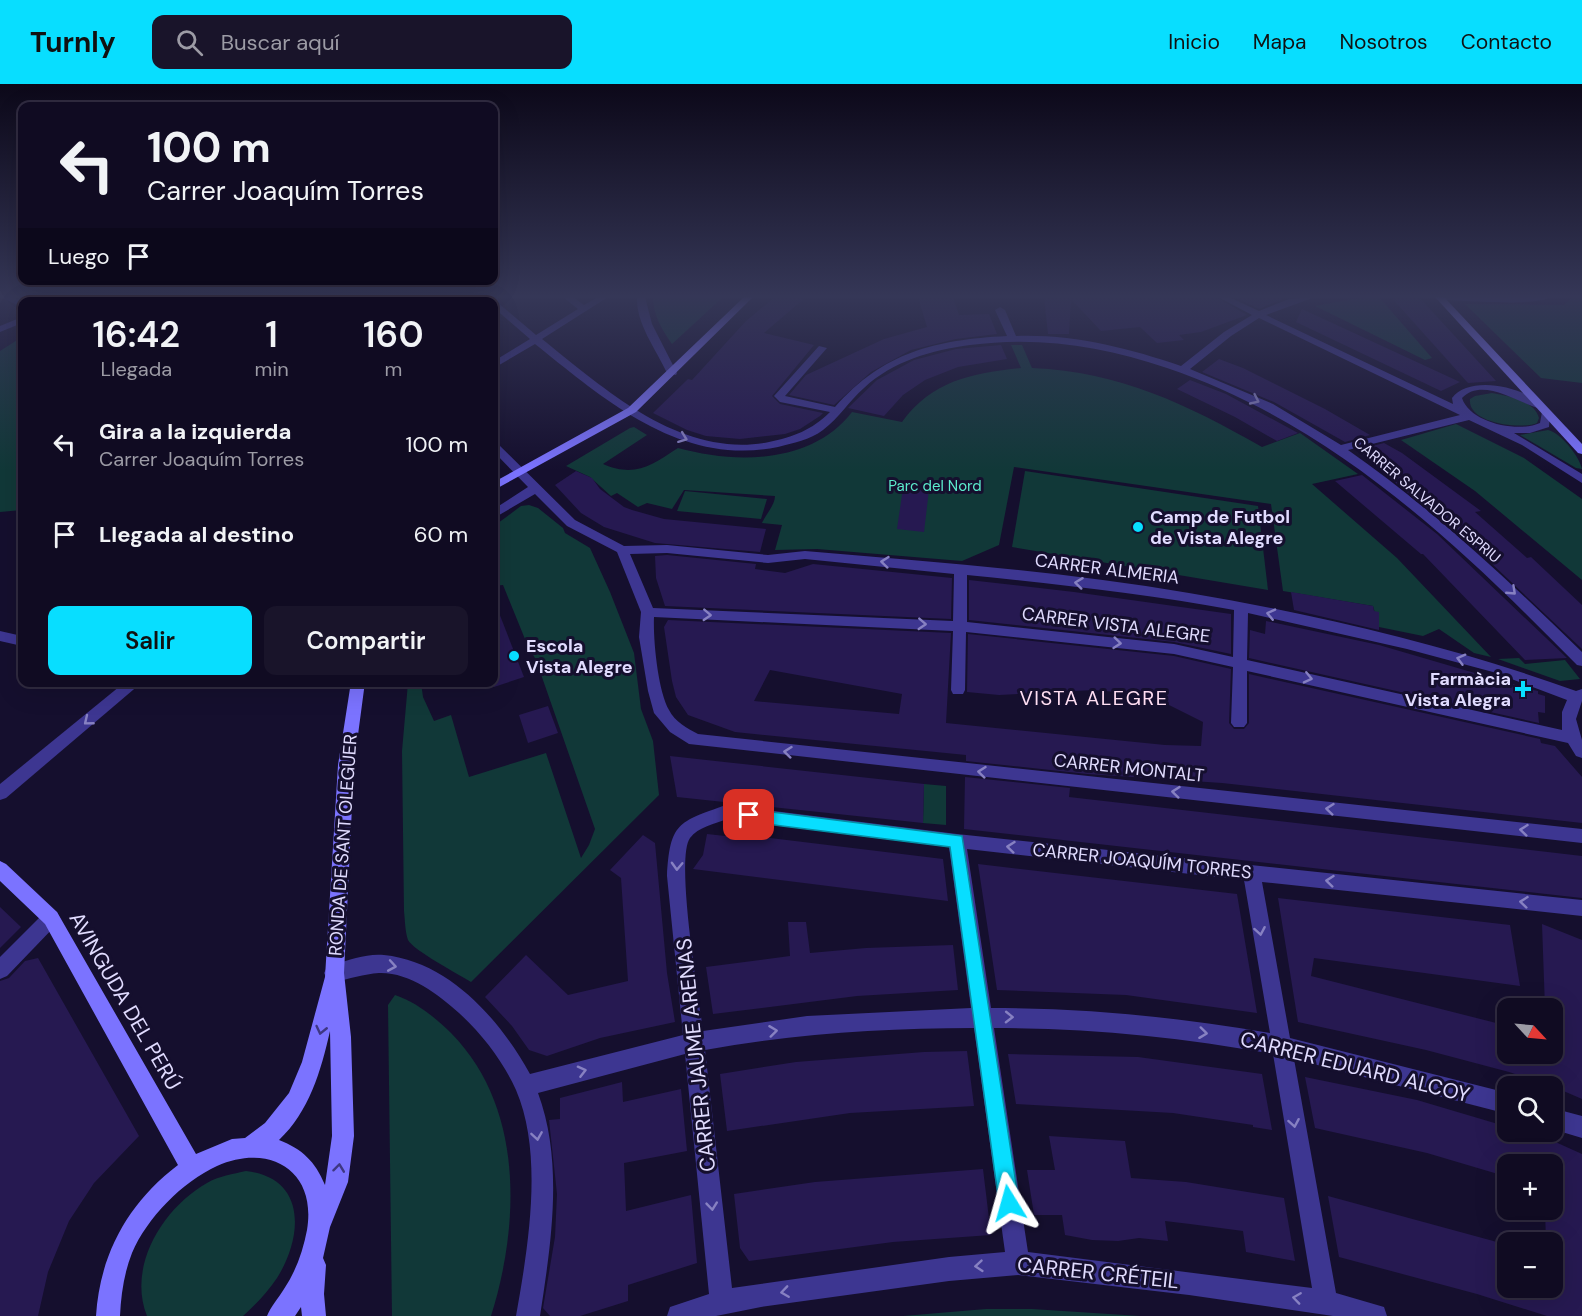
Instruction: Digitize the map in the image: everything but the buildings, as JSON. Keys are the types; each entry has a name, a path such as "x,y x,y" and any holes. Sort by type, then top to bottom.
{"street":[{"name":"CARRER SALVADOR ESPRIU","path":"555,354 632,410 669,432 714,446 742,448 792,441 812,433 839,411 867,380 899,361 921,354"},
{"path":"663,354 672,373"},
{"path":"498,485 632,410 691,354"},
{"path":"816,354 779,396 784,400 839,411"},
{"name":"CARRER SALVADOR ESPRIU","path":"1136,354 1184,369 1276,410 1342,448 1454,537 1582,661"},
{"path":"1184,369 1201,354"},
{"path":"1342,354 1526,443 1582,479"},
{"path":"1492,354 1582,452"},
{"path":"1471,416 1463,410 1457,398 1462,392 1474,388 1506,391 1538,405"},
{"path":"1486,424 1529,430 1545,424 1546,414"},
{"path":"1342,448 1471,416"},
{"path":"498,450 571,523 622,550 648,612"},
{"path":"498,511 537,487"},
{"name":"CARRER ALMERIA","path":"622,550 667,549 768,559 805,555 1125,589 1241,607 1407,644 1496,668 1579,696"},
{"path":"958,690 961,570"},
{"path":"1239,723 1241,607"},
{"name":"CARRER VISTA ALEGRE","path":"648,612 959,626 1174,649 1571,738"},
{"name":"CARRER MONTALT","path":"648,612 646,637 655,691 662,713 675,728 695,740 710,744 1582,836"},
{"path":"0,636 18,640"},
{"path":"0,793 131,687"},
{"name":"RONDA DE SANT OLEGUER","path":"320,1223 337,1182 343,1136 341,1037 334,973 346,765 357,687"},
{"path":"1579,696 1568,715 1571,738 1582,752"},
{"name":"CARRER JOAQUÍM TORRES","path":"704,820 726,812 957,841 1582,909"},
{"name":"CARRER JAUME ARENAS","path":"704,820 690,826 681,836 677,850 676,876 696,1042 722,1302"},
{"path":"957,841 1018,1263"},
{"name":"AVINGUDA DEL PERÚ","path":"0,869 51,918 192,1168"},
{"path":"1252,873 1280,1046 1326,1302"},
{"path":"0,970 51,918"},
{"path":"334,973 383,964 403,968 420,975 462,1000 486,1024 525,1086 533,1108 540,1158 536,1271 528,1316"},
{"name":"RONDA DE SANT OLEGUER","path":"250,1147 274,1130 294,1105 309,1072 334,973"},
{"name":"CARRER EDUARD ALCOY","path":"525,1086 696,1042 843,1022 981,1017 1128,1024 1244,1038 1318,1054 1497,1101"},
{"path":"1563,1121 1582,1127"},
{"path":"108,1316 109,1292 116,1263 129,1235 147,1209 168,1187 192,1168 222,1154 250,1147 283,1152 297,1160 315,1186 320,1223 315,1249 312,1294 314,1316"},
{"path":"279,1316 303,1281 315,1249"},
{"name":"CARRER CRÉTEIL","path":"679,1316 722,1302 949,1269 1018,1263 1326,1302 1375,1316"}],"green space":[{"path":"0,354 18,354 18,510 0,512"},
{"name":"Parc del Nord","path":"1015,354 1026,354 1032,368 1095,376 1124,383 1179,404 1262,447 1300,433 1358,474 1312,484 1397,558 1491,657 1474,653 1439,629 1423,636 1379,627 1373,606 1283,591 1271,504 1014,467 999,545 962,561 817,549 775,550 782,525 762,523 775,496 684,490 672,509 647,503 638,507 617,493 611,496 590,477 566,466 634,427 647,435 603,464 614,468 634,470 660,460 678,448 724,456 772,456 816,442 835,429 852,412 902,422 914,408 940,388 986,373 1021,368"},
{"path":"1414,354 1429,354 1432,358 1425,360"},
{"path":"1517,354 1582,354 1582,383 1541,378"},
{"path":"1492,393 1513,397 1532,407 1539,418 1537,423 1508,425 1496,423 1477,414 1471,407 1470,399"},
{"path":"1456,424 1524,458 1582,499 1582,580 1475,491 1401,440"},
{"path":"1548,430 1569,446 1582,469 1576,468 1520,435"},
{"name":"Camp de Futbol de Vista Alegre","path":"1025,471 1258,506 1268,590 1012,547"},
{"path":"685,491 767,499 761,519 677,511"},
{"path":"529,505 538,508 563,528 565,533 590,548 634,653 641,709 653,741 659,795 471,982 418,950 407,937 404,911 402,751 408,687 422,687 423,697 434,721 451,715 469,777 546,753 581,858 595,829 536,660 503,585 498,586 498,523 521,506"},
{"path":"1519,658 1525,664 1565,660 1580,679 1560,681 1498,659"},
{"path":"924,784 946,786 946,825 923,823"},
{"path":"395,995 418,1006 439,1022 475,1063 492,1096 503,1131 509,1168 510,1206 501,1280 491,1316 392,1316 388,1005"},
{"path":"246,1171 266,1176 280,1185 289,1197 294,1212 295,1228 292,1245 277,1278 243,1316 147,1316 142,1297 142,1278 153,1240 163,1223 176,1207 207,1183"},
{"path":"986,1309 1032,1309 1140,1316 903,1316"}],"place":[{"name":"Camp de Futbol de Vista Alegre","path":"1138,527"},
{"name":"Escola Vista Alegre","path":"514,656"},
{"name":"Farmàcia Vista Alegra","path":"1523,689"}],"district":[{"name":"VISTA ALEGRE","path":"1094,698"}],"route":[{"path":"749,815 957,841 1009,1203"}]}
